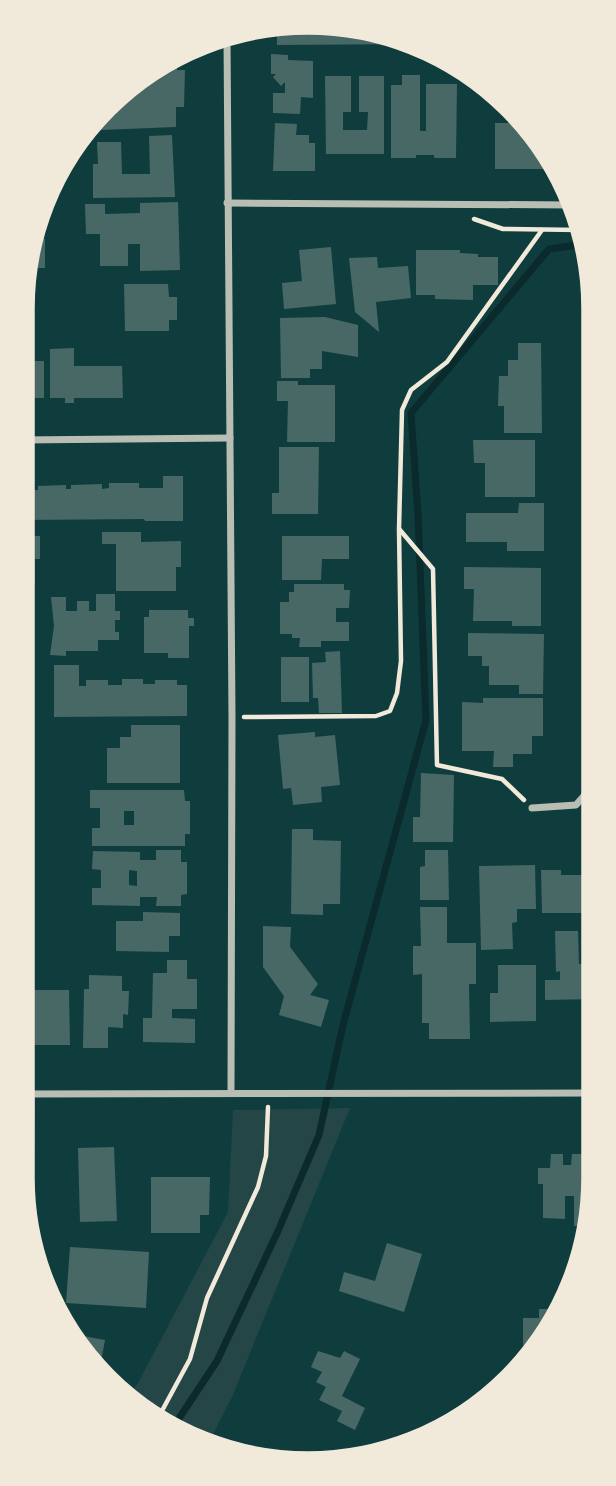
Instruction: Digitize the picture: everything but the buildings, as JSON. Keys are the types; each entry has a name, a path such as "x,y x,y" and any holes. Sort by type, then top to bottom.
{"street":[{"path":"227,46 232,717 231,1093"},
{"path":"227,203 563,205"},
{"path":"33,440 230,438"},
{"path":"533,808 576,805 583,797"},
{"path":"33,1094 583,1093"}],"path":[{"path":"460,219 474,219 503,229 571,230"},
{"path":"232,717 376,716 390,711 397,693 401,661 399,529 402,410 411,390 447,362 542,230"},
{"path":"399,529 433,569 437,765 502,779 533,808"},
{"path":"162,1410 190,1359 207,1298 258,1187 266,1156 269,1092"}],"shaded area":[{"path":"350,1108 232,1397 212,1435 171,1416 133,1390 228,1212 233,1110"}],"waterway":[{"path":"178,1420 217,1361 278,1231 319,1135 343,1025 426,720 411,413 549,249 575,245"}]}
